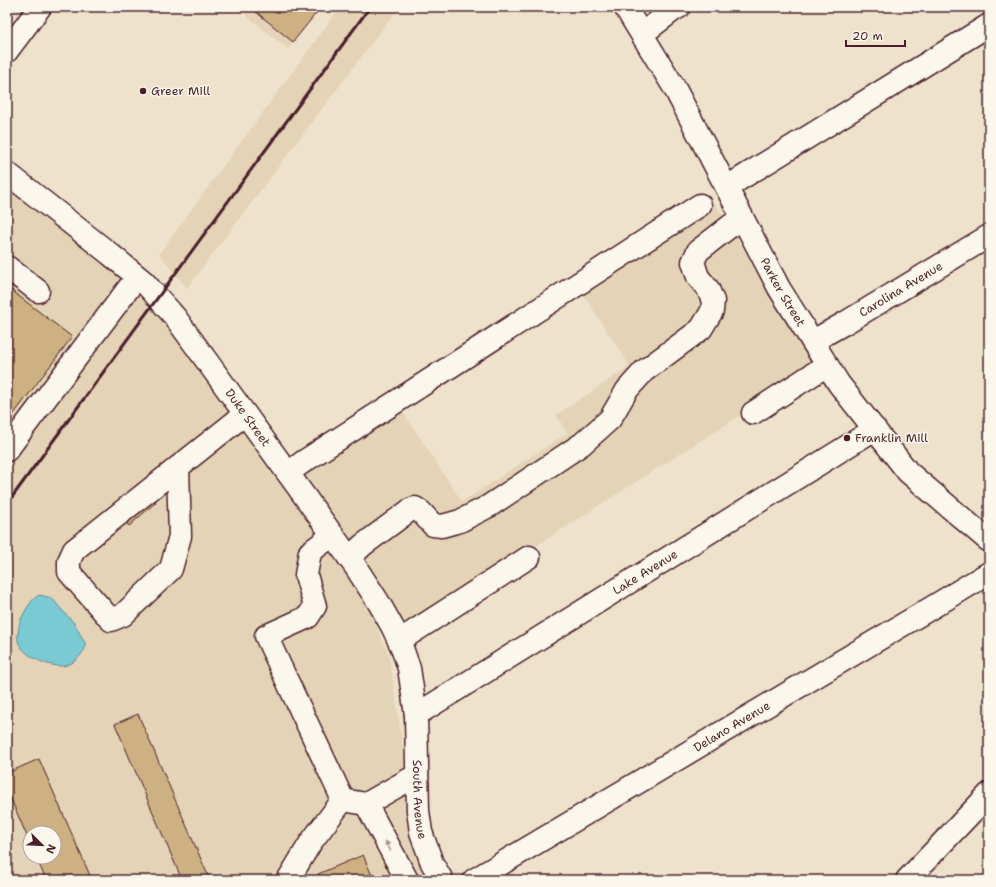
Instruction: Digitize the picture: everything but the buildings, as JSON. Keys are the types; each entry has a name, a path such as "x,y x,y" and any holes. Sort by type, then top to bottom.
{"street":[{"path":"7,51 40,7"},
{"name":"Parker Street","path":"625,7 674,87 779,288 839,384 908,472 989,541"},
{"path":"642,34 679,7"},
{"path":"727,187 989,25"},
{"name":"Duke Street","path":"7,173 144,282 175,317 333,535 379,604 393,628 409,668 416,715"},
{"path":"288,473 700,205"},
{"path":"349,558 363,545 410,510 415,508 433,524 442,526 460,521 489,506 582,444 610,419 627,390 644,371 701,328 712,311 713,302 708,289 698,277 693,262 698,251 742,217"},
{"name":"Carolina Avenue","path":"813,341 989,236"},
{"path":"7,267 38,291"},
{"path":"7,450 137,277"},
{"path":"753,413 827,365"},
{"path":"178,467 180,536 171,569 123,615 111,620 69,572 69,561 74,550 178,467 245,414"},
{"name":"Lake Avenue","path":"416,715 874,429"},
{"path":"333,535 310,552 306,575 315,606 308,617 266,636 343,800"},
{"path":"399,641 529,557"},
{"name":"Delano Avenue","path":"474,880 989,573"},
{"name":"South Avenue","path":"416,715 418,811 421,832 432,863 442,880"},
{"path":"343,800 366,804 417,776"},
{"path":"906,880 989,794"},
{"path":"288,880 311,842 343,800"},
{"path":"366,804 406,880"}],"shaded area":[{"path":"236,7 321,7 288,49"},
{"path":"340,7 399,7 187,288 159,254"},
{"path":"7,187 121,277 182,343 339,558 369,608 389,656 404,753 411,816 430,880 7,880"},
{"path":"714,202 817,366 403,631 304,475 401,409 462,502 567,433 556,415 630,366 581,291"}],"water":[{"path":"39,595 52,598 74,623 85,643 85,649 83,652 70,664 61,666 46,664 25,652 18,641 22,617 27,608"}],"railway":[{"path":"7,504 370,7"}],"place":[{"name":"Greer Mill","path":"143,91"},
{"name":"Franklin Mill","path":"847,438"}]}
